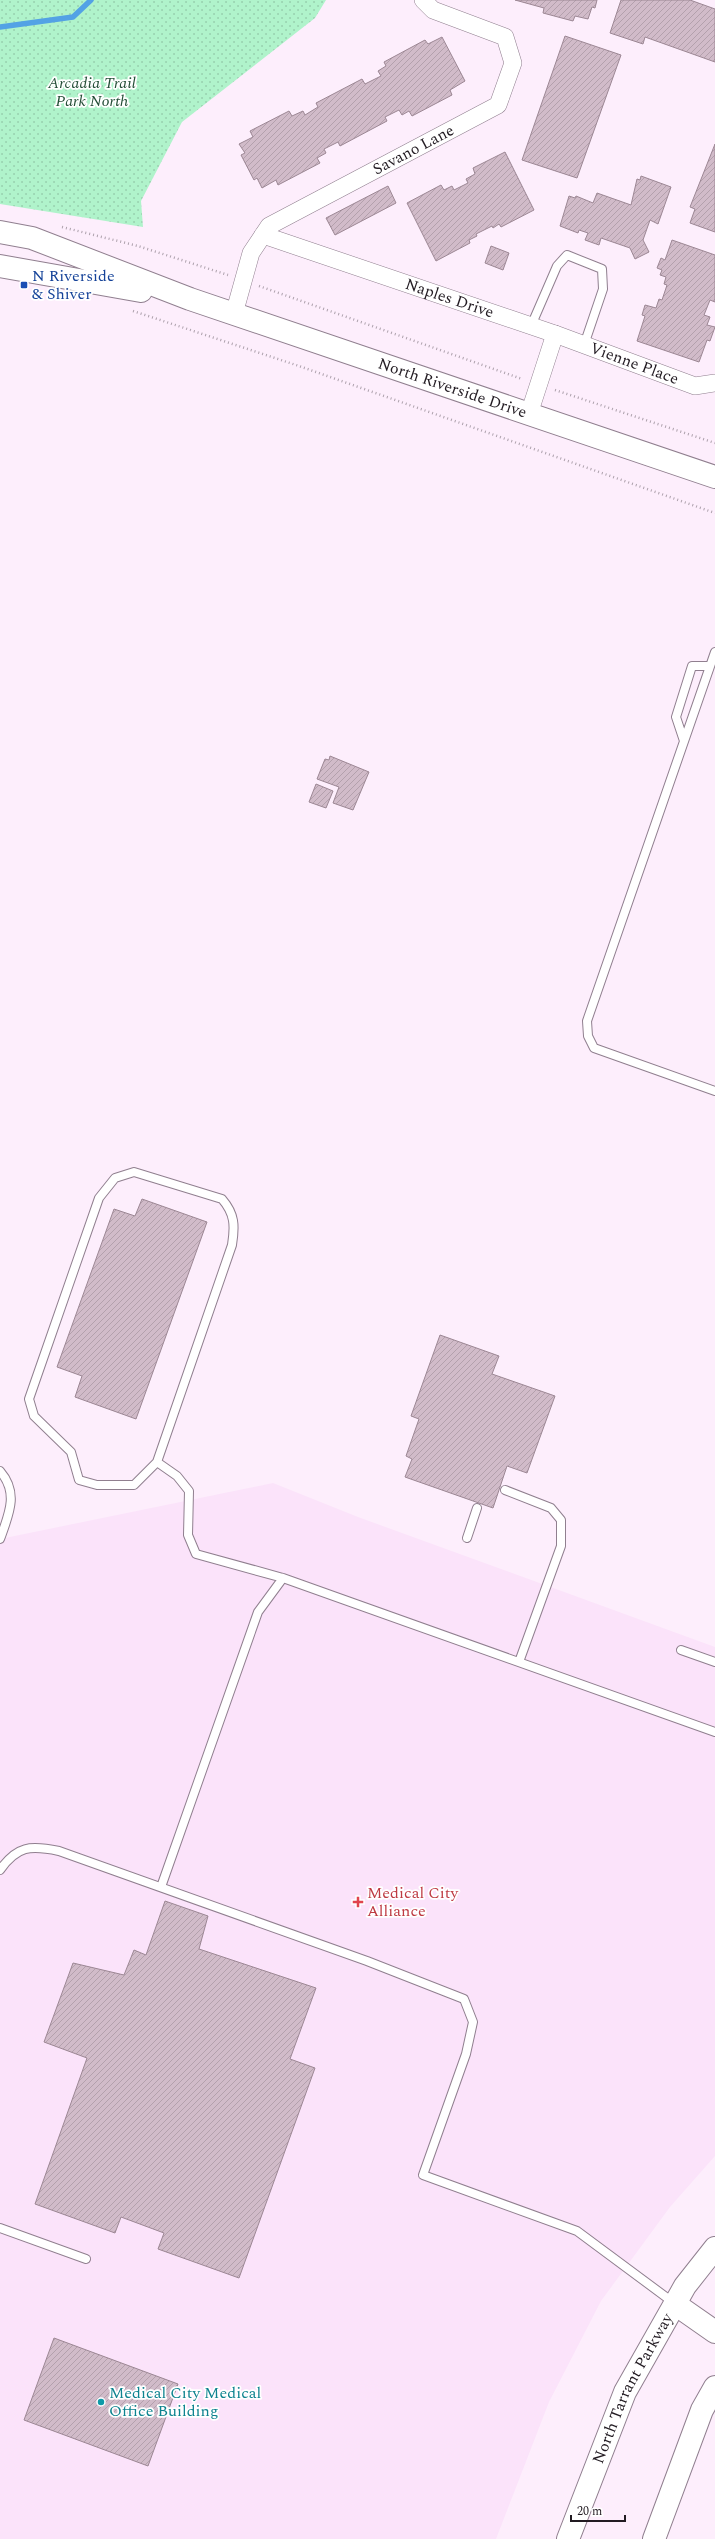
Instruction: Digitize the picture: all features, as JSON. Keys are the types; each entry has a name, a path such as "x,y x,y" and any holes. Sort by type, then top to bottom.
{"main road":[{"name":"North Riverside Drive","path":"0,232 32,238 190,299 715,477"},
{"name":"North Riverside Drive","path":"0,266 190,299"},
{"name":"North Tarrant Parkway","path":"568,2539 626,2392 684,2286 715,2248"},
{"path":"675,2304 715,2332"},
{"path":"654,2539 702,2410 715,2387"}],"street":[{"name":"Savano Lane","path":"234,314 251,253 269,226 498,105 513,63 505,37 433,10 423,0"},
{"name":"Naples Drive","path":"263,235 555,334"},
{"path":"528,414 555,334"},
{"name":"Vienne Place","path":"555,334 695,386 715,383"}],"lane":[{"path":"531,326 558,266 567,255 602,269 603,289 584,345"},
{"path":"715,652 587,1021 594,1048 715,1091"},
{"path":"684,741 676,717 692,666 710,666"},
{"path":"134,1172 222,1199 231,1210 235,1227 232,1245 157,1462 134,1485 96,1485 79,1480 71,1452 34,1416 29,1399 99,1198 115,1178 134,1172"},
{"path":"157,1462 177,1476 189,1490 188,1535 196,1554 283,1578 715,1732"},
{"path":"0,1471 9,1482 11,1509 0,1539"},
{"path":"505,1490 551,1508 561,1520 561,1546 519,1662"},
{"path":"466,1538 477,1508"},
{"path":"161,1887 258,1612 283,1578"},
{"path":"681,1650 715,1662"},
{"path":"0,1870 11,1855 38,1846 161,1887 367,1961 464,1999 473,2022 466,2054 423,2175 577,2231 675,2304"},
{"path":"0,2228 86,2259"}],"path":[{"path":"60,226 138,246 243,280 538,385 715,443"},
{"path":"126,309 299,366 715,513"}],"shaded area":[{"name":"Medical City Alliance","path":"273,1483 358,1517 715,1647 715,2156 670,2207 601,2301 549,2402 496,2539 0,2539 0,1539"}],"green space":[{"name":"Arcadia Trail Park North","path":"0,0 326,0 315,18 182,122 141,201 143,227 0,204"}],"building":[{"path":"515,0 597,0 595,8 592,7 588,19 575,16 573,21 543,13 544,8"},
{"path":"621,0 690,0 715,9 715,62 645,37 643,44 610,33"},
{"path":"565,36 621,55 577,178 522,160"},
{"path":"442,37 465,81 450,90 452,95 412,116 409,111 402,115 399,110 385,117 387,121 340,146 338,142 324,149 326,153 317,158 320,163 278,185 276,180 262,188 257,178 254,180 241,155 245,153 239,144 253,137 250,131 289,111 292,116 303,111 305,115 318,107 316,103 362,79 365,84 381,76 378,71 386,66 384,62 425,40 428,44"},
{"path":"715,144 715,232 690,223 695,209 690,207"},
{"path":"505,152 534,210 501,227 499,224 493,228 492,226 476,234 477,236 469,240 470,243 436,261 407,203 441,185 444,190 452,186 454,190 468,183 466,179 475,174 473,168"},
{"path":"641,176 671,187 658,224 650,220 643,240 649,252 635,259 630,248 601,238 599,245 585,240 588,233 579,230 578,233 560,226 569,196 575,198 576,196 593,203 597,193 631,205 637,179 640,180"},
{"path":"388,186 396,203 335,235 326,218"},
{"path":"672,240 715,255 715,302 710,300 704,315 710,317 707,325 715,327 710,341 707,340 699,362 637,341 645,316 642,315 645,305 656,308 659,299 662,300 667,285 664,284 666,277 660,275 662,270 657,268 661,258 665,260"},
{"path":"491,246 509,253 503,270 485,263"},
{"path":"330,756 369,772 353,810 333,803 339,787 317,779 325,759 329,760"},
{"path":"316,784 333,791 326,808 309,802"},
{"path":"142,1199 207,1222 136,1419 75,1397 82,1376 57,1367 114,1209 135,1216"},
{"path":"440,1335 499,1356 492,1374 555,1396 527,1473 507,1466 493,1508 405,1477 412,1459 406,1456 419,1419 411,1416"},
{"path":"165,1901 208,1916 199,1949 316,1988 290,2059 315,2068 239,2278 158,2249 164,2233 121,2217 115,2233 35,2204 87,2058 44,2042 73,1963 124,1975 134,1950 146,1955"},
{"name":"Medical City Medical Office Building","path":"54,2338 178,2384 148,2466 24,2420"}],"waterway":[{"path":"0,27 73,17 91,0"}],"place":[{"name":"N Riverside & Shiver","path":"24,285"},
{"name":"Medical City Alliance","path":"358,1902"},
{"name":"Medical City Medical Office Building","path":"101,2402"}]}
